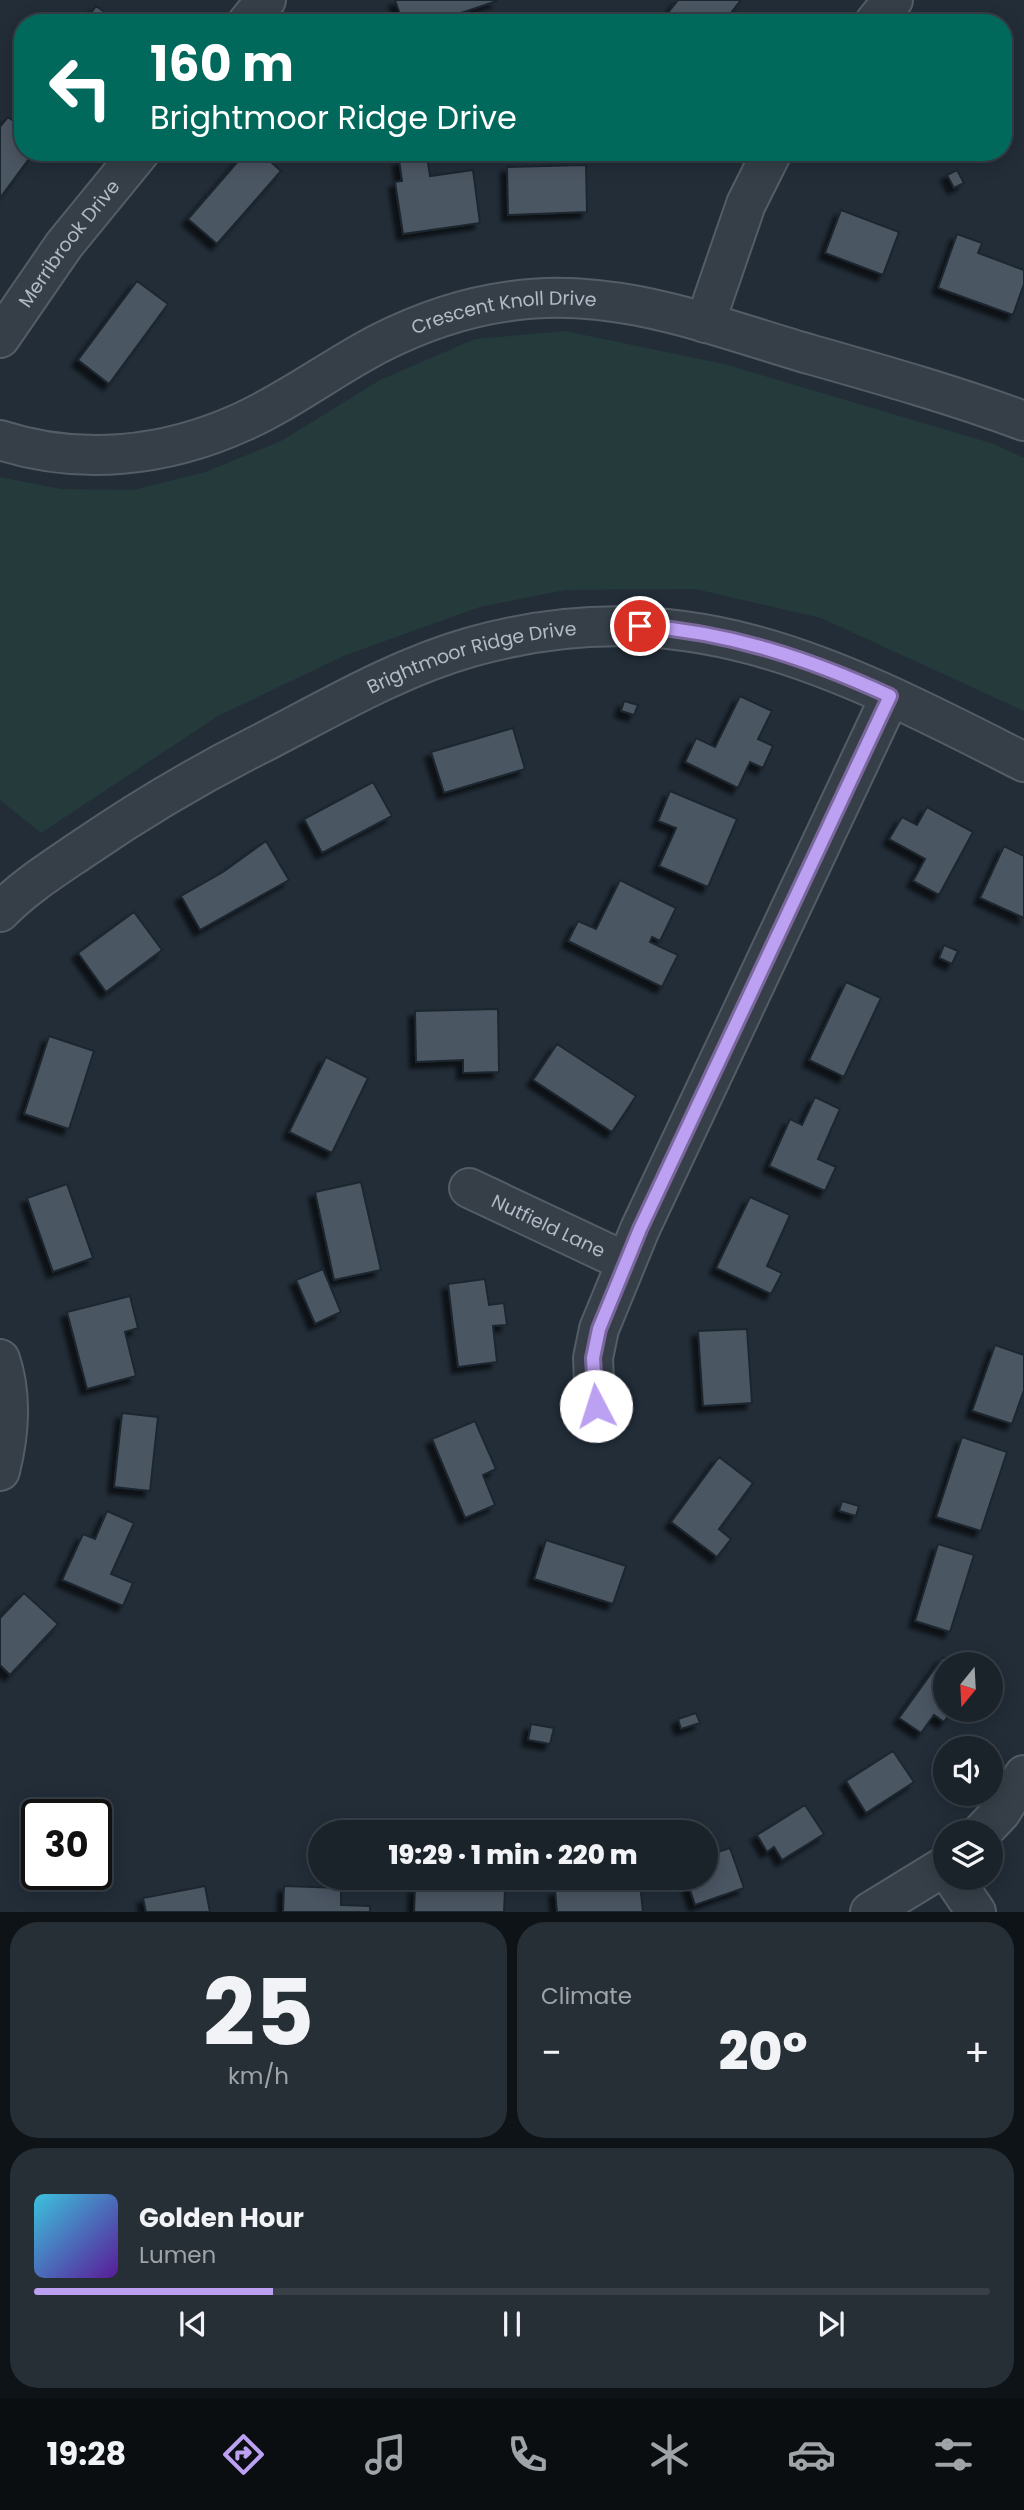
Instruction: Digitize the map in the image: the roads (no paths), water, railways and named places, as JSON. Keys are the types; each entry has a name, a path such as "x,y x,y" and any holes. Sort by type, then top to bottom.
{"street":[{"path":"254,14 266,0"},
{"path":"881,14 893,0"},
{"name":"Merribrook Drive","path":"0,338 64,245 133,161"},
{"path":"705,323 747,204 768,161"},
{"name":"Crescent Knoll Drive","path":"0,440 29,450 73,456 117,456 201,438 243,422 378,344 415,327 461,311 543,297 577,298 648,307 968,400 1024,421"},
{"name":"Brightmoor Ridge Drive","path":"0,912 61,864 118,825 226,761 419,665 470,648 527,635 640,626 717,635 794,655 890,696 1024,762"},
{"path":"596,1406 593,1358 599,1329 626,1262 890,696"},
{"name":"Nutfield Lane","path":"469,1188 626,1262"},
{"path":"0,1359 8,1396 7,1432 0,1471"},
{"path":"993,1820 1024,1775"},
{"path":"870,1912 933,1873"},
{"path":"961,1890 975,1912"}]}
